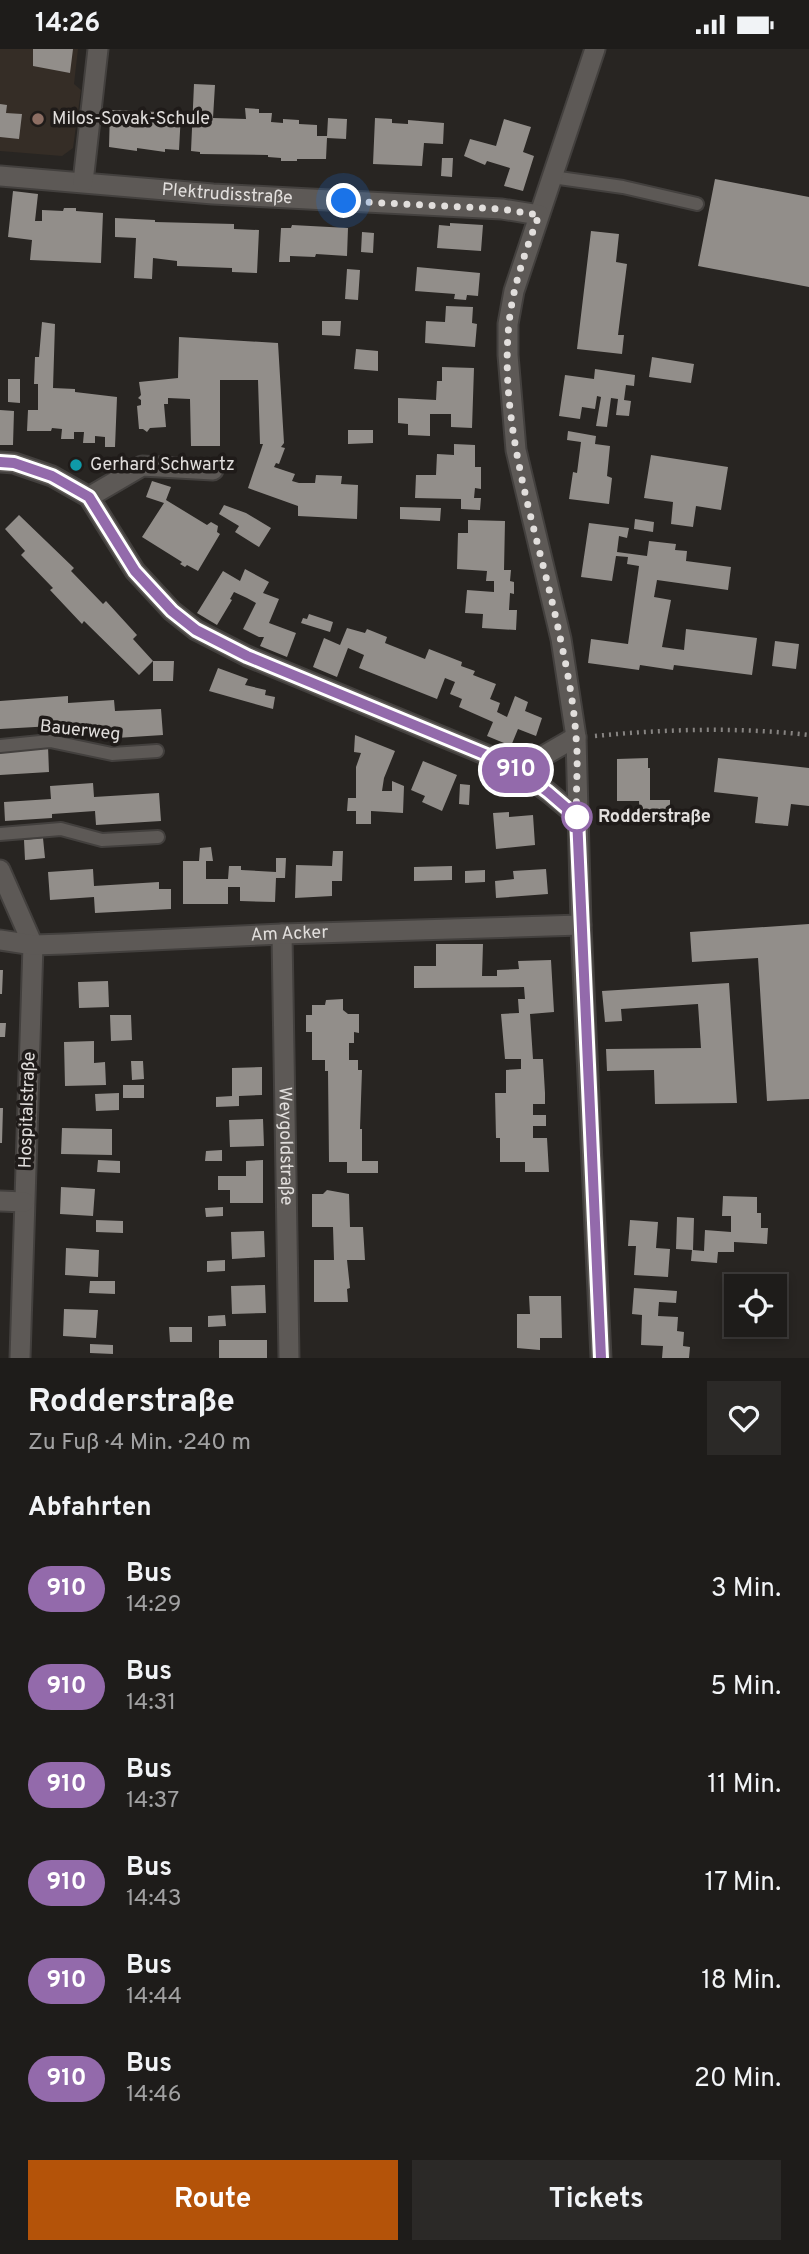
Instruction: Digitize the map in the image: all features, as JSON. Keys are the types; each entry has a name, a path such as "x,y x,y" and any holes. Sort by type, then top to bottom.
{"street":[{"path":"83,182 98,49"},
{"path":"595,49 514,291 509,324 509,384 516,450 561,639 576,737 581,925 601,1358"},
{"name":"Plektrudisstraße","path":"0,176 213,194 502,209 539,215"},
{"path":"0,462 14,463 52,476 89,497 135,571 172,611 196,630 247,656 511,765 577,817"},
{"path":"89,497 142,466 213,471"},
{"path":"511,765 531,764 576,737"},
{"name":"Hospitalstraße","path":"0,870 33,945 20,1358"},
{"name":"Am Acker","path":"0,940 33,945 581,925"},
{"name":"Weygoldstraße","path":"282,934 289,1358"},
{"path":"0,1201 24,1202"}],"lane":[{"path":"552,177 623,187 697,204"},
{"name":"Bauerweg","path":"0,746 50,741 112,754 157,751"},
{"path":"0,834 61,829 102,840 158,837"}],"path":[{"path":"576,737 671,729 757,729 809,735"}],"shaded area":[{"name":"Milos-Sovak-Schule","path":"0,49 78,49 74,84 81,90 73,148 62,156 0,151"}],"building":[{"path":"33,49 73,49 70,73 33,66"},
{"path":"194,84 215,85 213,118 246,119 245,108 259,109 259,113 272,113 271,122 283,123 283,119 299,120 299,124 317,125 317,136 327,136 328,118 347,119 346,139 327,138 326,159 281,161 281,158 268,155 200,154 191,151"},
{"path":"0,104 7,105 6,113 22,114 19,139 0,137"},
{"path":"110,110 181,113 179,150 165,149 165,152 137,148 137,151 109,147"},
{"path":"375,118 392,119 392,123 408,124 408,120 444,123 443,144 424,143 422,166 373,164"},
{"path":"504,119 531,127 523,152 534,156 523,191 504,186 510,168 487,161 485,165 464,156 470,139 496,146"},
{"path":"442,158 453,158 452,177 441,176"},
{"path":"715,179 809,197 809,287 698,266"},
{"path":"13,191 38,194 35,221 42,221 42,210 63,211 64,208 76,208 76,211 103,213 101,263 30,260 32,240 8,237"},
{"path":"115,218 234,224 234,229 259,230 257,273 232,272 232,268 177,266 177,261 153,258 152,279 134,278 136,238 115,237"},
{"path":"450,223 483,225 481,251 437,248 439,225 450,226"},
{"path":"292,225 348,228 347,256 290,256 290,262 279,262 281,228 291,228"},
{"path":"591,231 619,234 616,262 627,264 618,335 624,335 622,354 577,349"},
{"path":"362,232 374,233 373,253 361,252"},
{"path":"417,267 480,273 478,296 467,295 466,300 454,299 455,294 415,291"},
{"path":"347,269 360,270 358,300 345,299"},
{"path":"446,306 473,307 472,323 477,324 475,347 425,343 426,321 445,322"},
{"path":"322,321 341,321 340,336 322,335"},
{"path":"42,322 55,324 53,388 117,397 115,447 105,447 105,437 95,436 95,443 83,443 84,432 74,432 74,439 61,439 62,429 27,431 28,410 38,410 38,384 34,384 35,357 39,357"},
{"path":"179,337 278,343 284,443 281,447 285,448 279,464 276,463 274,467 295,474 292,481 299,483 315,483 316,475 342,476 341,484 358,485 357,519 298,516 298,506 248,488 263,444 260,444 258,380 220,380 220,446 191,446 190,399 168,398 168,404 164,404 166,427 150,428 147,432 139,429 139,382 178,378"},
{"path":"356,349 378,351 378,371 354,369"},
{"path":"652,357 694,364 691,383 649,377"},
{"path":"442,367 474,368 472,428 451,427 451,414 430,414 430,436 408,435 408,424 398,423 398,398 436,400 437,381 442,381"},
{"path":"595,369 635,375 634,386 626,385 624,400 631,401 629,416 616,415 618,399 611,398 607,427 596,426 601,397 597,396 595,409 582,407 580,419 559,416 565,375 594,379"},
{"path":"8,379 20,379 20,403 8,402"},
{"path":"0,410 14,411 13,445 0,445"},
{"path":"348,430 373,430 373,443 348,444"},
{"path":"568,431 596,436 595,444 610,446 607,476 612,478 609,504 569,499 573,472 577,473 581,442 567,440"},
{"path":"454,444 475,445 475,467 481,467 481,489 475,488 474,498 481,498 480,510 461,509 461,499 415,498 416,475 436,475 437,454 454,455"},
{"path":"651,455 728,467 721,510 696,506 693,527 671,524 673,502 644,498"},
{"path":"152,481 171,487 166,500 207,525 211,522 218,526 217,532 220,534 198,571 180,564 182,562 142,537 164,503 146,497"},
{"path":"224,505 246,513 271,528 259,547 235,532 239,526 219,514"},
{"path":"400,507 441,508 440,521 400,519"},
{"path":"19,515 74,568 71,571 103,604 106,601 137,635 133,639 153,661 139,675 84,621 82,624 50,590 53,588 21,555 25,551 5,529"},
{"path":"635,519 654,522 653,532 634,529"},
{"path":"468,520 505,521 504,570 511,570 510,581 514,582 514,594 510,593 509,610 517,610 516,630 482,628 483,614 465,613 467,590 494,592 494,581 486,581 487,571 457,569 458,533 468,533"},
{"path":"589,523 629,528 627,538 619,536 617,552 647,556 649,541 676,544 675,550 687,551 686,561 731,567 728,590 657,580 654,597 671,600 662,647 684,650 686,629 757,638 752,675 674,665 673,670 640,665 639,670 588,663 591,639 628,644 639,566 627,564 628,557 616,556 612,581 581,577"},
{"path":"245,569 269,582 263,593 279,599 269,623 296,633 287,657 260,646 264,637 243,629 256,603 247,598 234,592 217,625 197,613 223,571 240,581"},
{"path":"309,614 333,622 330,632 301,623"},
{"path":"347,628 365,633 367,629 387,637 385,643 425,659 429,649 462,662 461,666 475,671 473,675 496,684 490,699 500,703 497,712 507,717 515,696 528,702 525,711 542,718 536,736 518,729 511,746 487,736 493,722 459,707 462,699 450,694 455,682 445,678 437,699 359,668 364,655 348,648 337,677 313,667 324,638 340,645"},
{"path":"775,641 799,644 796,669 772,666"},
{"path":"153,661 174,661 173,681 153,681"},
{"path":"218,668 248,679 245,685 266,690 265,695 275,697 273,709 209,691"},
{"path":"68,696 68,703 114,700 115,711 161,709 163,735 116,738 116,729 70,732 70,725 0,729 0,701"},
{"path":"355,735 395,751 384,778 382,791 392,791 392,781 404,786 403,813 371,811 371,824 356,824 356,811 347,811 348,798 356,798 356,767 361,753 354,752"},
{"path":"48,746 49,772 0,775 0,749"},
{"path":"648,758 650,800 670,800 670,816 640,816 639,801 617,801 617,759"},
{"path":"718,758 809,768 809,806 791,804 788,826 755,823 758,797 714,792"},
{"path":"423,761 457,775 442,811 422,802 425,796 411,790"},
{"path":"93,783 94,797 159,793 161,821 96,825 95,811 52,814 52,818 5,821 4,802 51,799 50,786"},
{"path":"460,784 470,785 469,805 459,804"},
{"path":"509,812 509,817 533,815 535,845 496,849 493,813"},
{"path":"43,838 45,858 25,860 24,840"},
{"path":"211,847 213,861 206,861 206,879 228,879 229,866 241,866 241,870 276,872 276,858 286,858 285,878 276,878 275,902 240,901 240,887 228,887 228,904 183,904 183,861 199,861 200,848"},
{"path":"333,851 343,851 342,881 332,881 332,896 295,898 296,865 332,866"},
{"path":"452,866 452,880 414,881 414,867"},
{"path":"93,869 94,886 159,882 159,889 171,889 171,909 95,913 94,897 50,900 48,872"},
{"path":"546,869 548,894 496,898 495,881 514,879 513,871"},
{"path":"485,870 485,882 465,883 465,871"},
{"path":"809,924 809,1099 767,1101 758,958 692,962 690,932"},
{"path":"436,944 483,944 482,976 497,976 497,970 519,969 518,961 551,960 554,1012 530,1014 533,1059 543,1059 545,1093 545,1104 533,1104 533,1115 546,1115 546,1126 533,1126 533,1138 547,1138 549,1172 525,1172 525,1162 500,1162 500,1138 496,1138 495,1093 506,1093 506,1070 521,1069 521,1059 505,1059 501,1014 519,1013 518,999 525,999 524,987 414,988 414,966 436,966"},
{"path":"0,970 3,970 2,994 0,994"},
{"path":"108,981 109,1007 79,1008 78,982"},
{"path":"729,983 737,1103 655,1104 654,1070 607,1071 606,1049 701,1048 698,1004 621,1009 622,1021 605,1022 602,991"},
{"path":"343,999 343,1010 348,1014 359,1014 359,1033 354,1032 354,1043 349,1043 349,1060 358,1060 358,1070 362,1070 362,1161 378,1161 378,1173 347,1173 347,1162 329,1162 328,1071 325,1071 325,1060 312,1060 312,1032 306,1032 306,1015 312,1015 312,1005 325,1005 326,1000"},
{"path":"110,1015 131,1015 132,1040 111,1041"},
{"path":"0,1023 6,1023 5,1037 0,1037"},
{"path":"94,1041 94,1063 105,1062 106,1085 65,1086 64,1042"},
{"path":"131,1061 143,1061 144,1079 132,1080"},
{"path":"262,1067 262,1095 239,1096 239,1106 216,1107 216,1097 232,1096 232,1068"},
{"path":"123,1085 144,1085 144,1098 123,1098"},
{"path":"119,1093 119,1110 96,1111 95,1094"},
{"path":"0,1108 3,1108 2,1143 0,1143"},
{"path":"263,1119 264,1146 230,1147 229,1120"},
{"path":"62,1128 112,1129 112,1155 61,1154"},
{"path":"222,1150 222,1161 205,1161 206,1151"},
{"path":"98,1160 120,1161 120,1173 97,1172"},
{"path":"263,1160 263,1203 230,1203 230,1190 218,1190 218,1176 246,1176 246,1161"},
{"path":"61,1187 95,1189 93,1216 60,1214"},
{"path":"327,1190 349,1194 350,1227 363,1227 365,1260 347,1260 350,1288 347,1289 348,1302 314,1302 314,1260 334,1260 333,1227 312,1227 312,1194 323,1194"},
{"path":"723,1196 757,1197 761,1228 768,1228 767,1244 734,1242 734,1252 718,1252 717,1263 691,1261 692,1250 676,1249 677,1217 694,1218 693,1250 704,1251 705,1230 731,1232 731,1216 722,1216"},
{"path":"223,1207 223,1216 206,1217 205,1208"},
{"path":"96,1220 123,1221 123,1233 96,1232"},
{"path":"630,1220 658,1222 656,1248 670,1249 668,1277 634,1275 636,1246 628,1246"},
{"path":"264,1231 265,1257 232,1259 231,1232"},
{"path":"66,1248 99,1250 98,1277 65,1275"},
{"path":"225,1260 225,1271 207,1272 207,1261"},
{"path":"90,1281 115,1281 115,1294 89,1293"},
{"path":"265,1285 266,1313 232,1314 231,1286"},
{"path":"634,1288 677,1291 676,1303 659,1302 658,1316 678,1317 677,1331 684,1332 683,1346 690,1347 689,1358 662,1358 663,1346 641,1345 642,1315 632,1314"},
{"path":"529,1296 561,1296 562,1338 540,1338 540,1350 517,1348 517,1314 530,1314"},
{"path":"64,1309 98,1310 96,1338 63,1336"},
{"path":"225,1315 226,1326 208,1327 208,1316"},
{"path":"169,1327 192,1327 192,1342 170,1342"},
{"path":"219,1340 267,1340 267,1358 219,1358"},
{"path":"90,1344 113,1345 113,1354 90,1353"}],"bus line":[{"name":"910","path":"0,462 14,463 52,476 89,497 135,571 172,611 196,630 247,656 511,765 577,817 601,1358"}],"place":[{"name":"Milos-Sovak-Schule","path":"38,119"},
{"name":"Gerhard Schwartz","path":"76,465"},
{"name":"Rodderstraße","path":"577,817"}],"route":[{"path":"344,201 502,209 539,215 514,291 509,324 509,384 516,450 561,639 573,713 577,817"}]}
